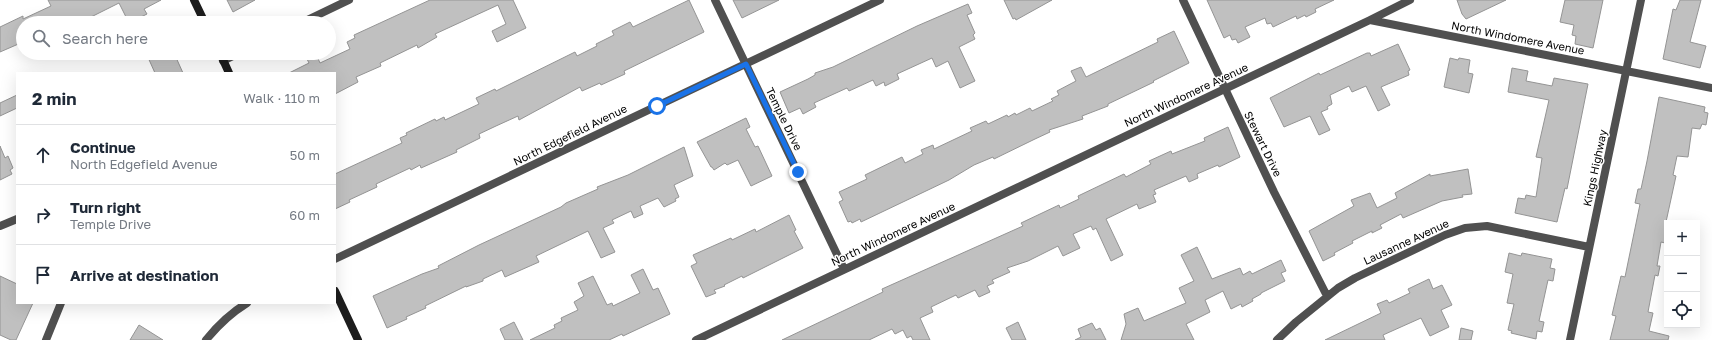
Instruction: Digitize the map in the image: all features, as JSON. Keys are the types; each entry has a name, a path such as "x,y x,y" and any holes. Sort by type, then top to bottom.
{"street":[{"path":"194,0 202,16"},
{"path":"316,16 349,0"},
{"name":"Temple Drive","path":"715,0 844,270"},
{"name":"North Edgefield Avenue","path":"336,259 880,0"},
{"name":"Stewart Drive","path":"1183,0 1274,192 1327,296"},
{"path":"1370,20 1410,0"},
{"name":"Kings Highway","path":"1570,340 1641,0"},
{"name":"North Windomere Avenue","path":"696,340 1370,20 1712,88"},
{"path":"224,60 230,72"},
{"path":"0,226 16,219"},
{"name":"Lausanne Avenue","path":"1277,340 1327,296 1355,278 1445,235 1476,226 1487,226 1589,247"},
{"path":"336,293 358,340"},
{"path":"46,340 60,304"},
{"path":"206,340 234,311 245,304"}],"building":[{"path":"48,0 161,0 144,9 147,14 143,16 126,16 119,3 93,16 29,16 51,6"},
{"path":"227,0 255,0 233,12"},
{"path":"430,0 513,0 526,28 497,42 492,31 506,24 498,5 435,34 437,37 418,48 417,45 380,63 381,66 356,77 358,82 336,93 336,72 291,72 309,63 308,60 319,60 320,63 326,60 336,60 336,56 350,49 347,42 355,38 354,35"},
{"path":"689,0 704,32 624,71 625,74 601,85 600,83 582,91 580,87 519,120 518,116 479,134 480,138 456,150 457,152 421,168 420,165 411,170 410,168 376,184 377,187 349,200 350,202 336,209 336,174 402,143 400,138 407,135 406,133 435,119 436,121 444,117 445,120 479,104 476,98 495,89 496,91 575,52 577,56 597,46 596,44 614,35 612,31 630,22 633,27"},
{"path":"733,0 779,0 742,18"},
{"path":"1004,0 1052,0 1016,20 1015,18 1013,19"},
{"path":"1207,0 1334,0 1315,9 1316,12 1306,17 1305,15 1297,19 1296,16 1273,27 1271,23 1267,24 1265,18 1245,27 1250,37 1238,43 1236,39 1232,40 1230,35 1224,38"},
{"path":"1457,0 1506,0 1466,19 1462,14"},
{"path":"1565,0 1603,0 1593,48 1575,44 1576,36 1572,35 1574,25 1560,22"},
{"path":"1680,0 1701,0 1690,42 1706,46 1700,68 1663,59 1673,9 1676,10"},
{"path":"968,4 972,13 967,15 975,33 973,35 975,39 959,47 975,81 960,88 948,61 936,67 932,58 897,74 899,79 885,86 884,82 876,86 873,80 849,91 847,88 814,103 816,107 803,114 800,108 789,113 780,92 808,79 815,75 815,73 833,67 917,26"},
{"path":"16,19 16,45 0,52 0,27"},
{"path":"1174,31 1189,63 1108,104 1108,106 1082,116 1083,119 1049,130 1050,132 994,159 993,157 974,165 949,180 861,222 860,219 852,223 851,221 848,222 839,202 843,200 839,192 867,179 865,175 902,157 905,163 923,154 921,150 933,145 934,149 972,131 970,128 986,121 988,124 1007,115 1008,117 1015,113 1016,115 1030,108 1032,111 1053,101 1051,99 1059,95 1057,91 1076,81 1071,71 1081,67 1086,77 1158,42 1157,39"},
{"path":"1398,44 1410,70 1408,71 1409,75 1381,87 1390,105 1378,111 1366,86 1352,92 1349,86 1330,95 1332,104 1327,107 1328,109 1321,112 1330,130 1319,135 1310,116 1284,127 1270,98 1319,73 1320,75 1367,53 1370,53 1371,56"},
{"path":"1450,58 1470,60 1468,73 1473,74 1469,93 1444,87"},
{"path":"149,60 177,60 183,72 155,72"},
{"path":"1512,68 1528,71 1526,81 1552,86 1554,78 1588,84 1567,189 1565,188 1557,222 1515,213 1518,198 1525,199 1526,195 1536,197 1542,158 1536,157 1549,100 1508,92"},
{"path":"16,95 16,108 0,116 0,103"},
{"path":"1659,97 1705,107 1704,112 1708,113 1706,125 1702,124 1700,129 1692,128 1688,157 1677,156 1673,175 1676,176 1666,220 1664,220 1664,243 1661,242 1657,266 1660,266 1658,276 1655,275 1648,312 1653,313 1649,331 1669,336 1668,340 1610,340 1616,316 1612,315 1621,276 1625,277 1640,204 1635,203 1638,189 1641,189"},
{"path":"746,118 750,127 746,129 755,147 758,146 772,176 751,186 738,160 727,165 725,163 714,170 697,142"},
{"path":"1228,127 1240,157 1219,167 1218,165 1197,174 1198,178 1189,182 1186,176 1154,190 1156,194 1153,195 1156,202 1139,209 1137,204 1106,219 1123,255 1111,261 1096,228 1093,230 1091,226 1073,234 1080,248 1063,256 1058,246 1028,261 1007,268 1010,272 992,280 994,283 987,286 990,292 979,297 975,290 958,298 956,295 931,307 933,312 920,318 930,340 913,340 911,336 907,338 903,330 895,334 892,329 869,340 782,340 883,292 882,289 1023,226 1021,223 1059,205 1060,208 1079,199 1078,196 1124,174 1126,177 1151,164 1149,161 1171,151 1172,154 1205,141 1204,138"},
{"path":"0,146 5,158 8,156 13,168 10,170 12,174 0,180"},
{"path":"684,147 693,176 674,185 679,197 675,199 676,201 664,207 658,198 640,206 643,214 634,218 631,211 612,220 614,223 603,228 615,252 601,258 588,231 536,256 539,262 505,277 502,270 483,279 483,281 466,286 425,306 426,308 406,317 407,319 387,328 373,296 439,268 438,266 479,245 598,189 597,187 628,175"},
{"path":"1468,169 1472,194 1462,195 1463,197 1442,201 1403,218 1401,214 1380,225 1382,228 1372,233 1372,231 1352,241 1353,243 1334,253 1335,255 1323,261 1309,231 1354,206 1351,200 1370,193 1377,208 1397,198 1395,193 1430,174 1430,176"},
{"path":"789,215 796,230 794,231 803,248 743,278 742,276 724,285 725,286 714,290 716,293 706,297 691,266 697,263 693,255 731,238 732,240 755,229 756,232"},
{"path":"1197,247 1212,279 1240,268 1243,275 1250,271 1252,274 1281,260 1286,271 1281,273 1285,281 1261,293 1252,299 1253,301 1242,307 1241,304 1231,309 1223,291 1205,300 1210,312 1186,324 1194,340 1121,340 1126,324 1124,314 1138,308 1144,321 1186,303 1179,288 1194,281 1181,255"},
{"path":"1509,253 1521,256 1522,253 1552,259 1550,268 1555,269 1553,281 1548,280 1539,321 1544,322 1542,332 1537,331 1536,339 1511,333 1512,331 1508,330 1514,304 1507,303 1513,274 1505,272"},
{"path":"643,269 653,290 658,288 670,314 623,336 622,334 609,340 530,340 555,328 554,325 562,321 561,318 578,310 574,302 584,296 578,283 593,276 607,305 612,303 613,306 640,293 631,275"},
{"path":"0,276 16,284 16,304 33,304 16,340 11,340 0,335"},
{"path":"1429,279 1433,289 1442,285 1452,305 1441,310 1449,327 1430,336 1421,318 1383,335 1385,340 1325,340 1381,313 1377,304 1387,300 1389,303 1410,293 1408,289"},
{"path":"514,322 523,340 505,340 500,329"},
{"path":"1018,322 1026,340 1012,340 1006,328"},
{"path":"1092,323 1096,330 1100,328 1106,340 1075,340 1081,337 1078,329"},
{"path":"139,325 163,340 130,340"},
{"path":"1461,328 1473,331 1471,340 1459,340"}],"route":[{"path":"657,106 746,64 798,172"}]}
